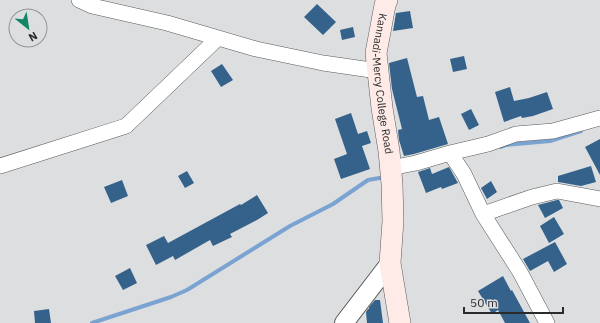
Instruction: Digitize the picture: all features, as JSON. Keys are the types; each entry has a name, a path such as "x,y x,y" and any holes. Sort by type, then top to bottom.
{"main road":[{"name":"Kannadi-Mercy College Road","path":"388,0 376,53 391,176 393,221 390,263 400,323"}],"street":[{"path":"79,0 92,6 167,24 256,49 323,63 378,71"},
{"path":"0,166 126,126 218,38"},
{"path":"391,176 416,163 453,159 516,134 554,131 600,118"},
{"path":"453,159 464,174 483,214 520,272 547,323"},
{"path":"483,214 532,196 557,190 600,199"},
{"path":"344,323 390,263"}],"building":[{"path":"317,4 336,22 323,35 304,17"},
{"path":"410,11 413,28 393,31 396,13"},
{"path":"353,27 355,37 342,40 340,30"},
{"path":"464,56 467,69 453,72 450,59"},
{"path":"407,58 417,97 423,96 429,120 439,117 448,144 404,156 399,140 398,130 402,129 392,89 389,63"},
{"path":"222,64 233,80 221,87 211,71"},
{"path":"510,87 514,101 547,92 553,109 533,116 522,118 521,116 504,122 495,92"},
{"path":"471,109 479,125 469,130 461,114"},
{"path":"351,113 358,134 367,131 371,143 362,146 370,169 341,179 334,159 347,154 335,119"},
{"path":"600,139 600,175 585,147"},
{"path":"591,166 596,182 581,186 558,182 558,176"},
{"path":"449,167 458,183 442,189 441,187 426,193 418,172 430,168 432,174"},
{"path":"187,171 194,183 185,188 178,176"},
{"path":"122,180 128,196 111,203 104,187"},
{"path":"491,181 497,192 487,199 481,188"},
{"path":"257,195 268,213 230,234 232,237 213,246 210,240 175,260 173,256 156,265 146,245 164,236 168,243 240,204 241,205"},
{"path":"559,200 563,208 545,218 538,205"},
{"path":"554,217 564,234 549,243 540,226"},
{"path":"555,242 567,264 554,272 548,261 530,271 523,259"},
{"path":"130,268 137,283 123,290 115,276"},
{"path":"503,276 530,323 505,323 498,310 492,314 478,291"},
{"path":"375,300 380,300 383,323 367,323 366,312"},
{"path":"49,309 51,323 35,323 34,311"}],"waterway":[{"path":"501,147 506,145 550,141 581,131"},
{"path":"92,323 171,297 187,290 290,226 333,204 368,180 385,177"}]}
